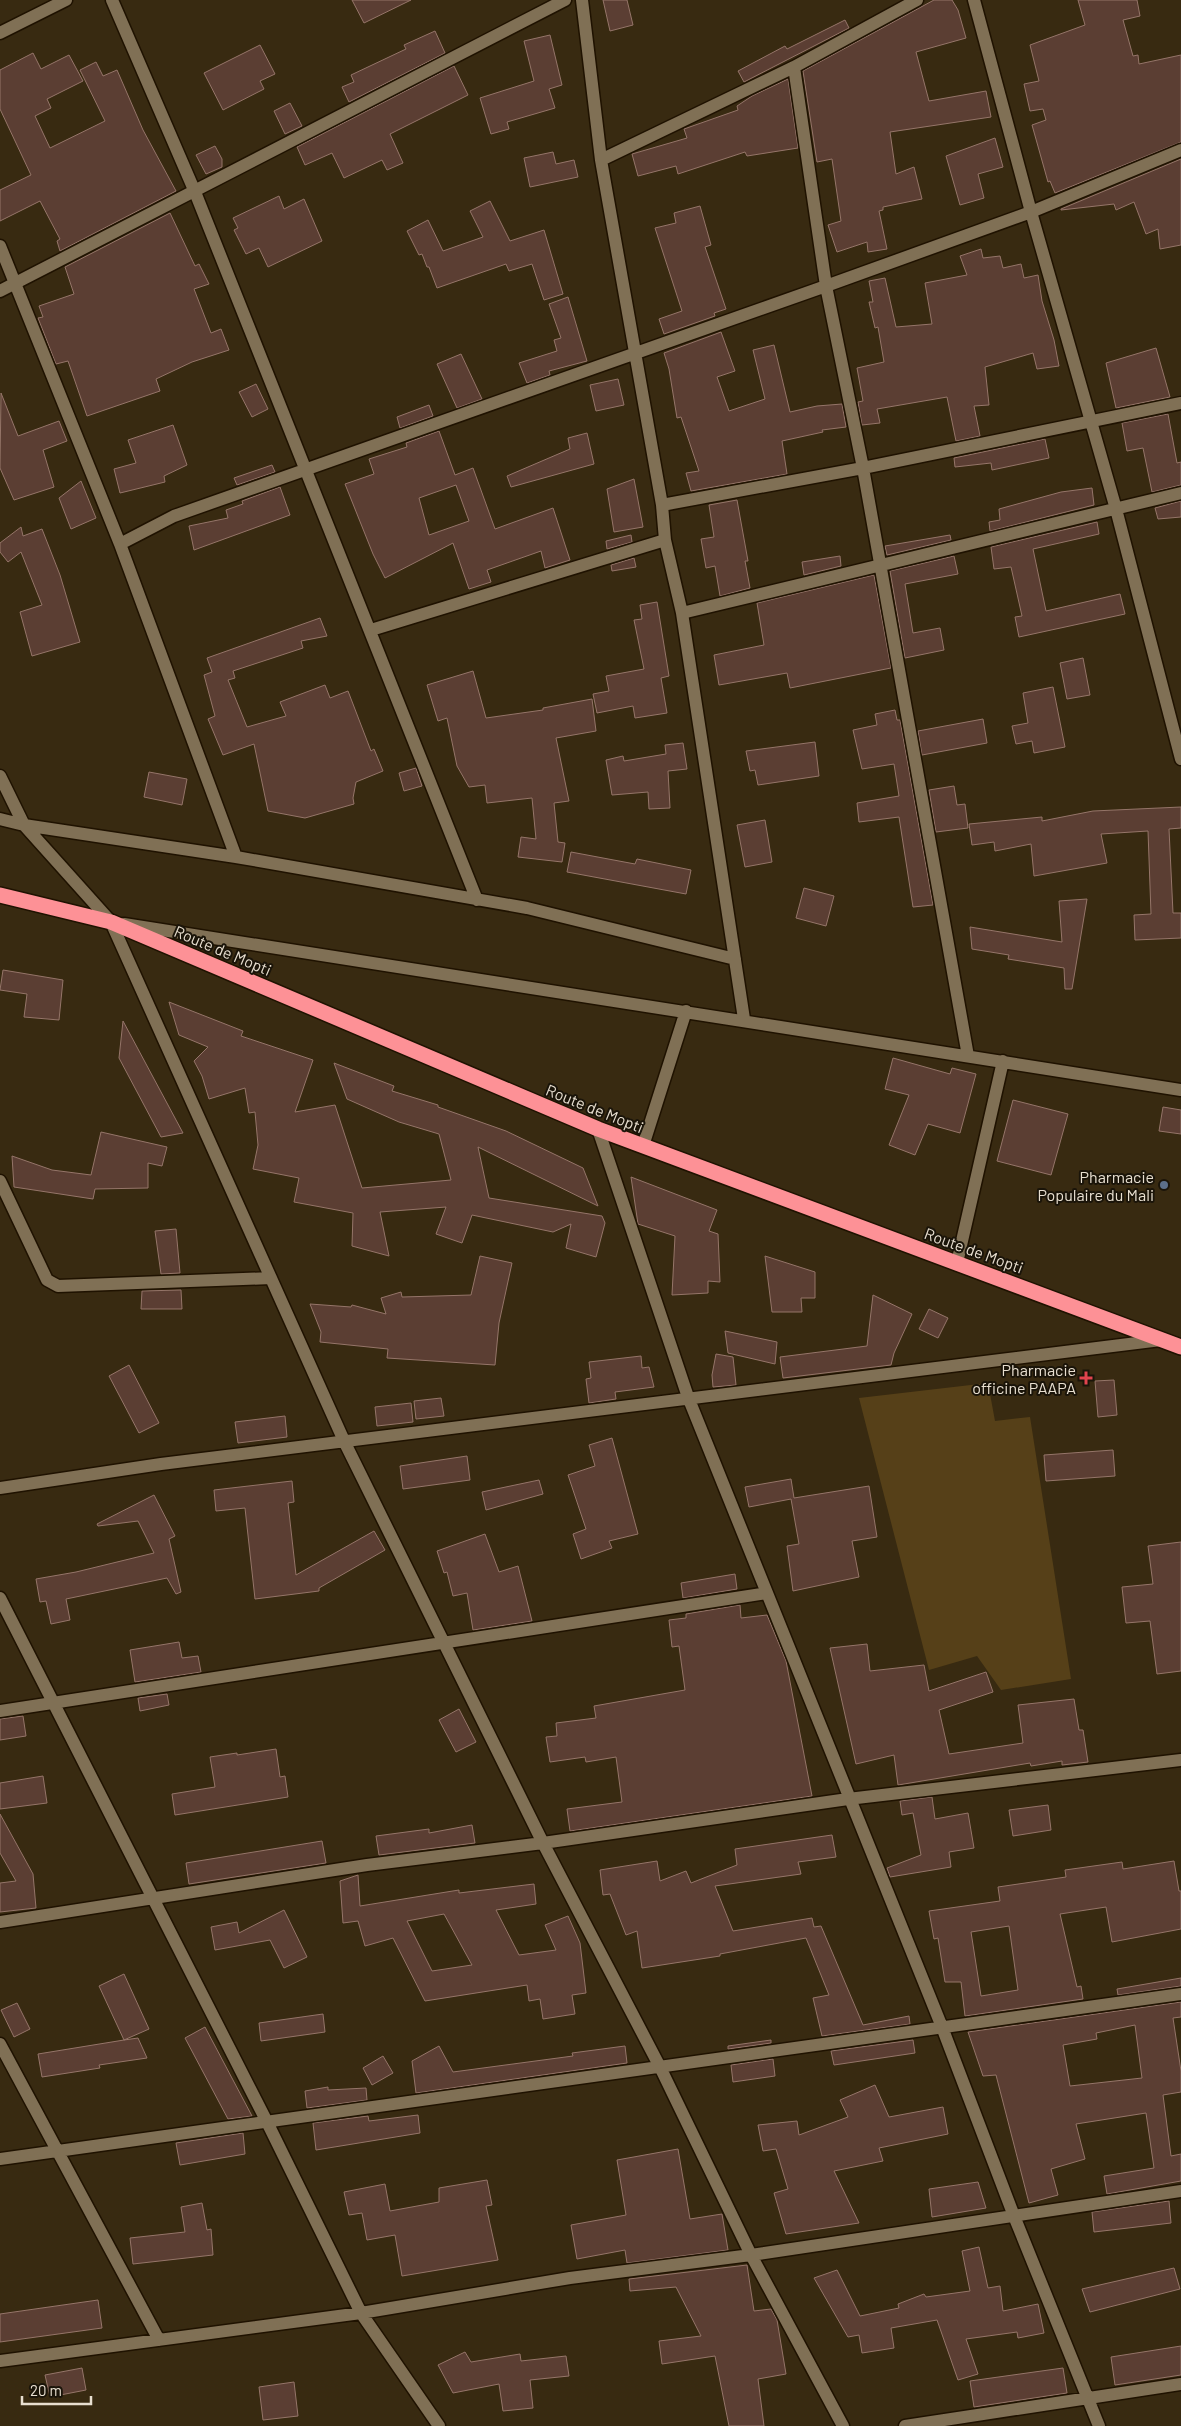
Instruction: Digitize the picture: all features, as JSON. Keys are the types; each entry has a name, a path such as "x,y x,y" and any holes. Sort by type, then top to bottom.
{"highway":[{"name":"Route de Mopti","path":"0,895 111,922 598,1129 1181,1347"}],"street":[{"path":"0,33 66,0"},
{"path":"112,0 195,192 304,470 370,630 477,900"},
{"path":"0,292 565,0"},
{"path":"582,0 601,160 662,505 665,540 682,613 744,1019"},
{"path":"601,160 794,67 918,0"},
{"path":"974,0 1031,212 1116,509 1181,759"},
{"path":"794,67 826,286 863,468 879,567 968,1056"},
{"path":"120,544 174,516 1031,212 1181,150"},
{"path":"0,246 120,544 236,857"},
{"path":"662,505 863,468 1181,403"},
{"path":"682,613 1181,493"},
{"path":"370,630 665,540"},
{"path":"0,776 24,825 111,922 345,1442 543,1843 660,2067 751,2255 843,2426"},
{"path":"0,819 24,825 236,857 527,908 735,959"},
{"path":"111,922 744,1019 1181,1090"},
{"path":"643,1146 686,1011"},
{"path":"958,1263 1003,1061"},
{"path":"598,1129 688,1397 848,1799 942,2027 1014,2216 1099,2426"},
{"path":"0,1181 47,1280 52,1284 58,1286 271,1278"},
{"path":"0,1488 161,1464 1162,1339"},
{"path":"0,1711 767,1593"},
{"path":"0,1598 152,1900 267,2122 361,2312 438,2426"},
{"path":"0,1922 152,1900 367,1865 543,1843 848,1799 1181,1760"},
{"path":"0,2159 1181,1994"},
{"path":"0,2044 159,2340"},
{"path":"0,2361 361,2312 570,2278 751,2255 1181,2191"},
{"path":"905,2426 1181,2384"}],"shaded area":[{"path":"988,1383 995,1421 1030,1417 1071,1679 1001,1690 977,1656 929,1670 859,1398"}],"building":[{"path":"352,0 411,0 364,23"},
{"path":"603,0 627,0 633,25 610,31"},
{"path":"934,0 952,0 958,10 966,38 916,52 929,101 986,91 991,117 890,132 896,174 914,167 922,199 883,207 883,210 879,211 887,249 868,252 867,242 837,252 828,225 841,221 832,159 817,162 803,71"},
{"path":"1078,0 1137,0 1140,16 1123,20 1133,56 1138,55 1139,64 1181,55 1181,142 1055,193 1050,181 1048,182 1032,125 1046,120 1043,109 1030,111 1024,84 1039,81 1030,45 1085,25"},
{"path":"845,20 849,28 744,82 738,71 785,46 787,49"},
{"path":"435,31 445,53 349,102 342,87 354,82 351,75 406,49 404,45"},
{"path":"550,35 562,85 549,89 555,108 507,122 509,129 491,134 480,98 534,81 524,41"},
{"path":"260,45 275,74 260,81 264,89 223,110 204,73"},
{"path":"33,53 41,69 69,55 83,81 47,99 51,108 35,116 50,148 105,121 80,70 96,62 103,76 117,70 143,130 176,191 60,251 57,241 60,239 40,201 0,221 0,190 31,175 0,109 0,70"},
{"path":"454,66 468,95 390,134 403,163 387,170 382,160 344,178 332,153 305,165 297,147"},
{"path":"788,79 798,148 747,156 745,152 678,174 676,166 638,176 632,154 687,138 684,129 738,110 737,106 752,96"},
{"path":"290,103 302,126 285,134 274,111"},
{"path":"995,138 1003,167 978,174 984,198 960,205 946,156"},
{"path":"215,146 222,159 222,167 206,174 196,155"},
{"path":"553,152 556,164 574,160 578,177 530,187 524,158"},
{"path":"1181,159 1181,245 1160,249 1158,229 1146,234 1134,202 1116,210 1114,204 1061,210 1061,209"},
{"path":"279,196 284,209 304,199 322,241 268,267 259,248 246,254 234,230 238,228 233,218"},
{"path":"490,201 510,241 544,230 563,294 544,300 532,264 509,271 506,264 437,288 429,267 427,267 422,254 419,255 407,231 428,220 443,251 483,237 470,211"},
{"path":"700,206 711,245 705,247 726,309 714,313 715,316 664,334 659,319 682,311 655,228 676,223 674,213"},
{"path":"170,213 195,266 199,264 209,284 194,289 211,333 221,329 229,350 192,362 156,379 160,391 87,416 68,361 56,364 38,318 43,317 39,306 74,294 65,267"},
{"path":"981,249 983,258 1000,256 1003,268 1021,264 1024,278 1038,275 1042,301 1054,340 1059,366 1037,369 1033,353 985,367 989,405 974,406 980,436 956,441 947,397 877,409 880,423 862,425 858,402 863,401 857,368 884,362 878,327 875,328 869,302 873,302 869,281 885,278 896,327 932,324 925,283 967,275 960,256"},
{"path":"568,297 587,361 549,371 550,375 527,383 519,363 557,351 554,340 561,338 549,304"},
{"path":"721,332 735,371 717,377 729,411 765,399 753,350 774,345 790,412 817,406 842,404 846,427 822,430 823,432 782,441 787,474 691,491 686,473 699,471 681,417 677,418 669,369 664,353"},
{"path":"1156,348 1170,397 1116,408 1106,363"},
{"path":"461,354 482,399 457,408 437,364"},
{"path":"618,379 624,405 596,411 590,385"},
{"path":"256,384 268,409 252,417 239,392"},
{"path":"1,393 18,436 59,421 67,441 43,450 54,487 14,500 0,468"},
{"path":"429,405 433,416 400,428 397,417"},
{"path":"1168,414 1177,463 1181,462 1181,485 1152,492 1143,448 1127,451 1122,423"},
{"path":"173,425 187,465 164,476 165,482 120,493 114,469 136,463 128,440"},
{"path":"439,431 455,475 473,468 495,529 553,508 570,560 545,568 541,551 487,570 491,582 469,589 453,543 385,578 373,554 345,484 374,474 369,459 407,447 406,443","holes":["456,485 469,521 429,535 419,498"]},
{"path":"587,433 594,464 511,487 507,476 570,449 568,438"},
{"path":"1045,439 1049,458 992,470 991,463 955,467 954,458"},
{"path":"272,465 275,472 237,485 234,478"},
{"path":"634,479 643,527 614,532 607,489"},
{"path":"81,481 96,518 71,529 59,498"},
{"path":"280,487 290,515 194,550 189,526 228,518 226,510 243,504 242,501"},
{"path":"1092,488 1094,505 990,531 989,522 1000,520 999,509 1061,492"},
{"path":"737,500 748,561 745,561 750,588 720,596 715,566 706,568 701,539 714,537 709,505"},
{"path":"1181,501 1181,517 1158,519 1155,508"},
{"path":"1097,522 1099,534 1033,549 1046,611 1120,594 1125,614 1019,637 1015,617 1022,616 1011,567 994,569 991,547"},
{"path":"21,527 23,536 42,529 60,575 80,642 32,656 20,612 42,605 21,552 8,562 0,552 0,543"},
{"path":"631,535 632,542 607,549 606,541"},
{"path":"950,535 951,540 887,555 885,546"},
{"path":"840,556 841,566 804,575 802,562"},
{"path":"954,556 958,574 905,584 913,633 940,628 944,650 905,658 890,571"},
{"path":"634,558 636,567 612,571 611,565"},
{"path":"874,575 891,668 790,688 787,673 719,685 714,655 764,645 757,603"},
{"path":"657,602 669,676 661,678 667,713 635,718 633,706 597,713 593,694 609,691 606,676 644,669 634,620 642,619 640,605"},
{"path":"320,618 327,636 301,641 303,648 233,671 235,678 228,680 247,727 286,716 280,702 325,685 330,698 348,691 371,751 374,749 383,771 356,782 353,798 354,804 305,818 268,811 254,744 223,755 208,719 215,716 204,675 212,672 207,658"},
{"path":"1083,658 1090,695 1067,699 1060,663"},
{"path":"473,671 486,718 543,710 543,708 592,699 596,731 556,738 569,801 554,803 558,842 565,843 562,862 518,857 521,837 536,839 532,798 487,803 485,785 469,787 457,766 447,718 438,721 427,685"},
{"path":"1053,687 1065,747 1034,753 1032,741 1016,744 1012,726 1028,723 1023,693"},
{"path":"895,710 897,720 900,720 933,905 913,907 899,817 859,822 857,803 899,796 894,764 862,769 853,730 877,725 875,714"},
{"path":"983,719 987,743 922,755 918,731"},
{"path":"815,742 819,776 758,785 755,770 750,771 746,751"},
{"path":"683,743 687,769 668,771 670,808 649,809 648,792 612,795 606,760 623,756 624,761 666,754 665,745"},
{"path":"416,768 422,786 404,791 399,773"},
{"path":"149,772 187,779 182,805 144,797"},
{"path":"954,786 957,805 965,804 968,828 936,832 929,790"},
{"path":"1181,807 1181,828 1169,829 1173,913 1181,913 1181,938 1135,940 1134,915 1151,914 1148,831 1101,834 1107,863 1034,876 1031,844 995,851 994,842 972,845 969,824 1042,817 1042,821 1093,811"},
{"path":"765,820 772,862 745,867 737,825"},
{"path":"571,852 635,864 637,859 691,870 686,894 567,872"},
{"path":"804,888 834,896 826,926 796,918"},
{"path":"1087,899 1072,989 1065,989 1064,968 1008,959 1009,955 972,949 970,927 1062,942 1059,901"},
{"path":"3,970 63,980 59,1020 24,1017 27,994 0,990"},
{"path":"169,1002 243,1031 241,1036 313,1060 295,1112 335,1105 362,1188 451,1180 439,1134 399,1122 347,1099 334,1063 394,1086 392,1091 438,1105 438,1107 506,1131 583,1168 598,1206 478,1147 489,1198 602,1216 605,1223 596,1257 566,1248 571,1224 553,1232 472,1215 462,1243 436,1234 446,1207 380,1212 389,1256 352,1246 353,1213 294,1202 299,1178 253,1169 258,1145 255,1112 249,1113 245,1088 209,1099 202,1076 194,1061 208,1047 179,1035"},
{"path":"123,1021 183,1133 161,1137 119,1058"},
{"path":"893,1058 950,1074 952,1068 976,1074 960,1133 928,1124 915,1155 889,1145 909,1095 885,1089"},
{"path":"1013,1100 1068,1114 1051,1175 997,1161"},
{"path":"1163,1107 1181,1110 1181,1134 1159,1131"},
{"path":"101,1132 167,1147 162,1166 148,1163 148,1188 95,1189 93,1199 14,1187 12,1156 52,1170 91,1175"},
{"path":"631,1177 717,1210 709,1231 718,1234 720,1282 708,1281 708,1293 672,1295 675,1236 638,1224"},
{"path":"176,1229 180,1273 161,1274 155,1231"},
{"path":"480,1256 512,1263 499,1323 495,1365 387,1358 388,1349 320,1342 321,1332 310,1304 351,1307 352,1305 386,1314 381,1298 401,1292 402,1297 471,1295"},
{"path":"765,1256 815,1272 815,1298 801,1298 802,1312 772,1312"},
{"path":"181,1290 182,1309 141,1309 142,1291"},
{"path":"873,1295 912,1314 894,1353 891,1365 783,1378 780,1357 867,1346"},
{"path":"929,1309 948,1318 938,1338 919,1329"},
{"path":"725,1331 777,1342 775,1364 728,1353"},
{"path":"716,1354 733,1357 736,1385 713,1387 712,1375"},
{"path":"641,1356 642,1368 649,1367 654,1387 615,1392 616,1399 589,1403 586,1379 591,1378 589,1362"},
{"path":"129,1365 159,1423 139,1433 109,1376"},
{"path":"1114,1380 1117,1415 1098,1417 1095,1381"},
{"path":"441,1398 444,1416 416,1419 414,1401"},
{"path":"411,1403 413,1422 377,1426 375,1407"},
{"path":"285,1416 287,1437 238,1443 235,1422"},
{"path":"612,1438 638,1534 609,1541 612,1548 581,1559 573,1534 586,1529 568,1475 595,1466 589,1445"},
{"path":"1113,1450 1115,1476 1046,1481 1044,1455"},
{"path":"467,1456 470,1480 403,1489 400,1466"},
{"path":"791,1479 794,1498 869,1486 877,1537 852,1541 859,1577 793,1591 787,1546 799,1544 791,1499 749,1507 745,1487"},
{"path":"539,1480 543,1494 486,1510 482,1492"},
{"path":"292,1481 294,1502 288,1503 296,1575 374,1531 385,1550 319,1588 319,1591 255,1599 245,1508 216,1511 214,1490"},
{"path":"154,1495 175,1536 169,1539 181,1592 176,1594 167,1578 66,1599 70,1620 51,1624 46,1601 40,1602 36,1579 76,1572 154,1553 138,1521 98,1526 97,1524"},
{"path":"485,1534 499,1572 518,1566 532,1621 473,1630 467,1593 453,1596 447,1572 444,1573 437,1551"},
{"path":"1181,1542 1181,1671 1157,1674 1150,1621 1126,1623 1122,1587 1153,1584 1148,1546"},
{"path":"735,1574 737,1589 683,1598 681,1583"},
{"path":"740,1605 741,1618 767,1615 786,1661 812,1796 570,1831 567,1809 622,1802 616,1757 586,1762 585,1757 550,1762 546,1737 557,1736 556,1723 596,1718 594,1706 685,1690 679,1646 672,1647 669,1620 686,1618 686,1614"},
{"path":"179,1642 182,1658 198,1656 201,1672 135,1682 130,1650"},
{"path":"867,1644 870,1671 924,1665 929,1691 986,1672 993,1692 939,1710 949,1754 1023,1743 1018,1705 1074,1699 1079,1730 1083,1730 1088,1762 1062,1765 1062,1761 1031,1766 1030,1763 898,1785 894,1755 856,1764 830,1648"},
{"path":"167,1694 169,1705 140,1711 138,1698"},
{"path":"459,1709 476,1742 456,1752 439,1720"},
{"path":"23,1716 26,1736 0,1740 0,1719"},
{"path":"276,1749 280,1777 285,1776 288,1797 175,1815 172,1794 215,1787 210,1757"},
{"path":"43,1776 47,1803 0,1809 0,1783"},
{"path":"932,1797 935,1819 968,1813 974,1848 949,1852 951,1867 890,1877 887,1868 921,1855 913,1813 902,1815 900,1801"},
{"path":"1048,1805 1051,1830 1013,1836 1009,1810"},
{"path":"0,1814 33,1874 36,1908 0,1912 0,1883 16,1881 0,1853"},
{"path":"472,1825 475,1843 379,1855 376,1836 429,1829 429,1833"},
{"path":"832,1835 836,1857 798,1862 801,1874 715,1886 733,1931 812,1918 814,1927 821,1926 863,2025 909,2016 910,2024 822,2036 813,1998 829,1995 806,1938 720,1954 720,1956 642,1968 637,1931 626,1935 610,1894 603,1895 600,1870 657,1861 660,1881 686,1871 691,1883 737,1865 735,1849"},
{"path":"322,1841 326,1863 189,1884 186,1863"},
{"path":"1174,1861 1179,1891 1181,1891 1181,1929 1112,1942 1106,1907 1060,1914 1077,1987 1081,1986 1083,1999 965,2016 961,1982 945,1982 938,1938 934,1939 929,1911 1000,1901 998,1887 1066,1877 1065,1870 1122,1862 1123,1869","holes":["1009,1926 1018,1990 981,1996 971,1932"]},
{"path":"358,1875 360,1906 459,1890 459,1893 534,1884 536,1904 496,1910 519,1955 556,1950 545,1925 568,1916 580,1943 586,1993 572,1995 575,2014 543,2019 540,1999 529,2001 527,1985 425,2001 393,1938 365,1946 358,1921 343,1923 340,1881","holes":["444,1914 472,1965 432,1971 407,1921"]},
{"path":"284,1910 307,1957 284,1968 270,1940 215,1950 211,1927 237,1922 239,1933"},
{"path":"124,1974 149,2029 124,2040 99,1986"},
{"path":"1181,1978 1181,1986 1118,1995 1117,1989"},
{"path":"1181,2002 1181,2017 1173,2018 1181,2071 1181,2092 1163,2095 1171,2156 1181,2154 1181,2181 1107,2194 1104,2176 1154,2168 1146,2113 1076,2124 1085,2159 1051,2169 1058,2195 1029,2203 996,2075 983,2076 968,2032","holes":["1135,2025 1142,2078 1070,2086 1063,2045 1097,2039 1096,2033"]},
{"path":"17,2003 30,2029 14,2037 1,2010"},
{"path":"323,2014 325,2032 261,2041 259,2023"},
{"path":"205,2027 252,2116 228,2119 185,2038"},
{"path":"138,2038 147,2058 99,2065 100,2068 42,2077 38,2054"},
{"path":"771,2040 771,2043 728,2049 728,2046"},
{"path":"913,2040 915,2053 834,2065 831,2051"},
{"path":"439,2046 453,2072 573,2056 572,2053 625,2046 627,2063 416,2093 412,2061"},
{"path":"383,2056 393,2073 372,2085 363,2068"},
{"path":"773,2059 775,2076 733,2082 731,2065"},
{"path":"875,2085 889,2117 943,2107 948,2134 879,2148 883,2161 834,2171 859,2223 786,2234 774,2193 788,2189 776,2149 763,2151 758,2125 797,2121 799,2135 848,2117 840,2100"},
{"path":"328,2087 328,2090 366,2088 367,2100 307,2108 305,2091"},
{"path":"418,2115 420,2133 316,2150 313,2123 368,2116 369,2121"},
{"path":"243,2133 245,2154 180,2165 176,2143"},
{"path":"678,2149 690,2219 722,2214 728,2250 627,2263 625,2250 577,2259 571,2225 626,2215 617,2160"},
{"path":"487,2180 492,2205 486,2206 498,2260 402,2276 395,2235 367,2240 362,2213 349,2215 344,2192 385,2184 390,2211 439,2202 439,2188"},
{"path":"978,2182 986,2208 932,2217 929,2189"},
{"path":"1169,2201 1171,2223 1094,2232 1092,2212"},
{"path":"202,2203 207,2230 211,2229 213,2255 133,2264 130,2238 185,2232 181,2207"},
{"path":"979,2247 988,2288 1000,2286 1003,2311 1038,2304 1044,2333 1018,2338 1017,2332 966,2339 978,2374 958,2380 937,2320 891,2328 894,2348 862,2353 859,2335 848,2337 814,2278 837,2270 860,2316 899,2308 898,2304 924,2294 926,2297 970,2291 962,2251"},
{"path":"747,2265 754,2311 771,2309 777,2320 786,2374 758,2379 764,2426 729,2426 715,2356 662,2364 659,2341 701,2336 676,2287 630,2291 629,2279"},
{"path":"1174,2268 1180,2289 1090,2312 1082,2289"},
{"path":"98,2300 102,2328 0,2342 0,2314"},
{"path":"1181,2346 1181,2375 1115,2385 1111,2357"},
{"path":"465,2352 471,2362 520,2354 521,2361 566,2356 569,2376 530,2380 533,2408 503,2411 499,2384 453,2393 438,2365"},
{"path":"82,2368 86,2390 50,2397 45,2375"},
{"path":"1063,2368 1067,2393 974,2407 970,2381"},
{"path":"294,2382 298,2416 263,2420 259,2387"}],"place":[{"name":"Pharmacie Populaire du Mali","path":"1164,1185"},
{"name":"Pharmacie officine PAAPA","path":"1086,1378"}]}
